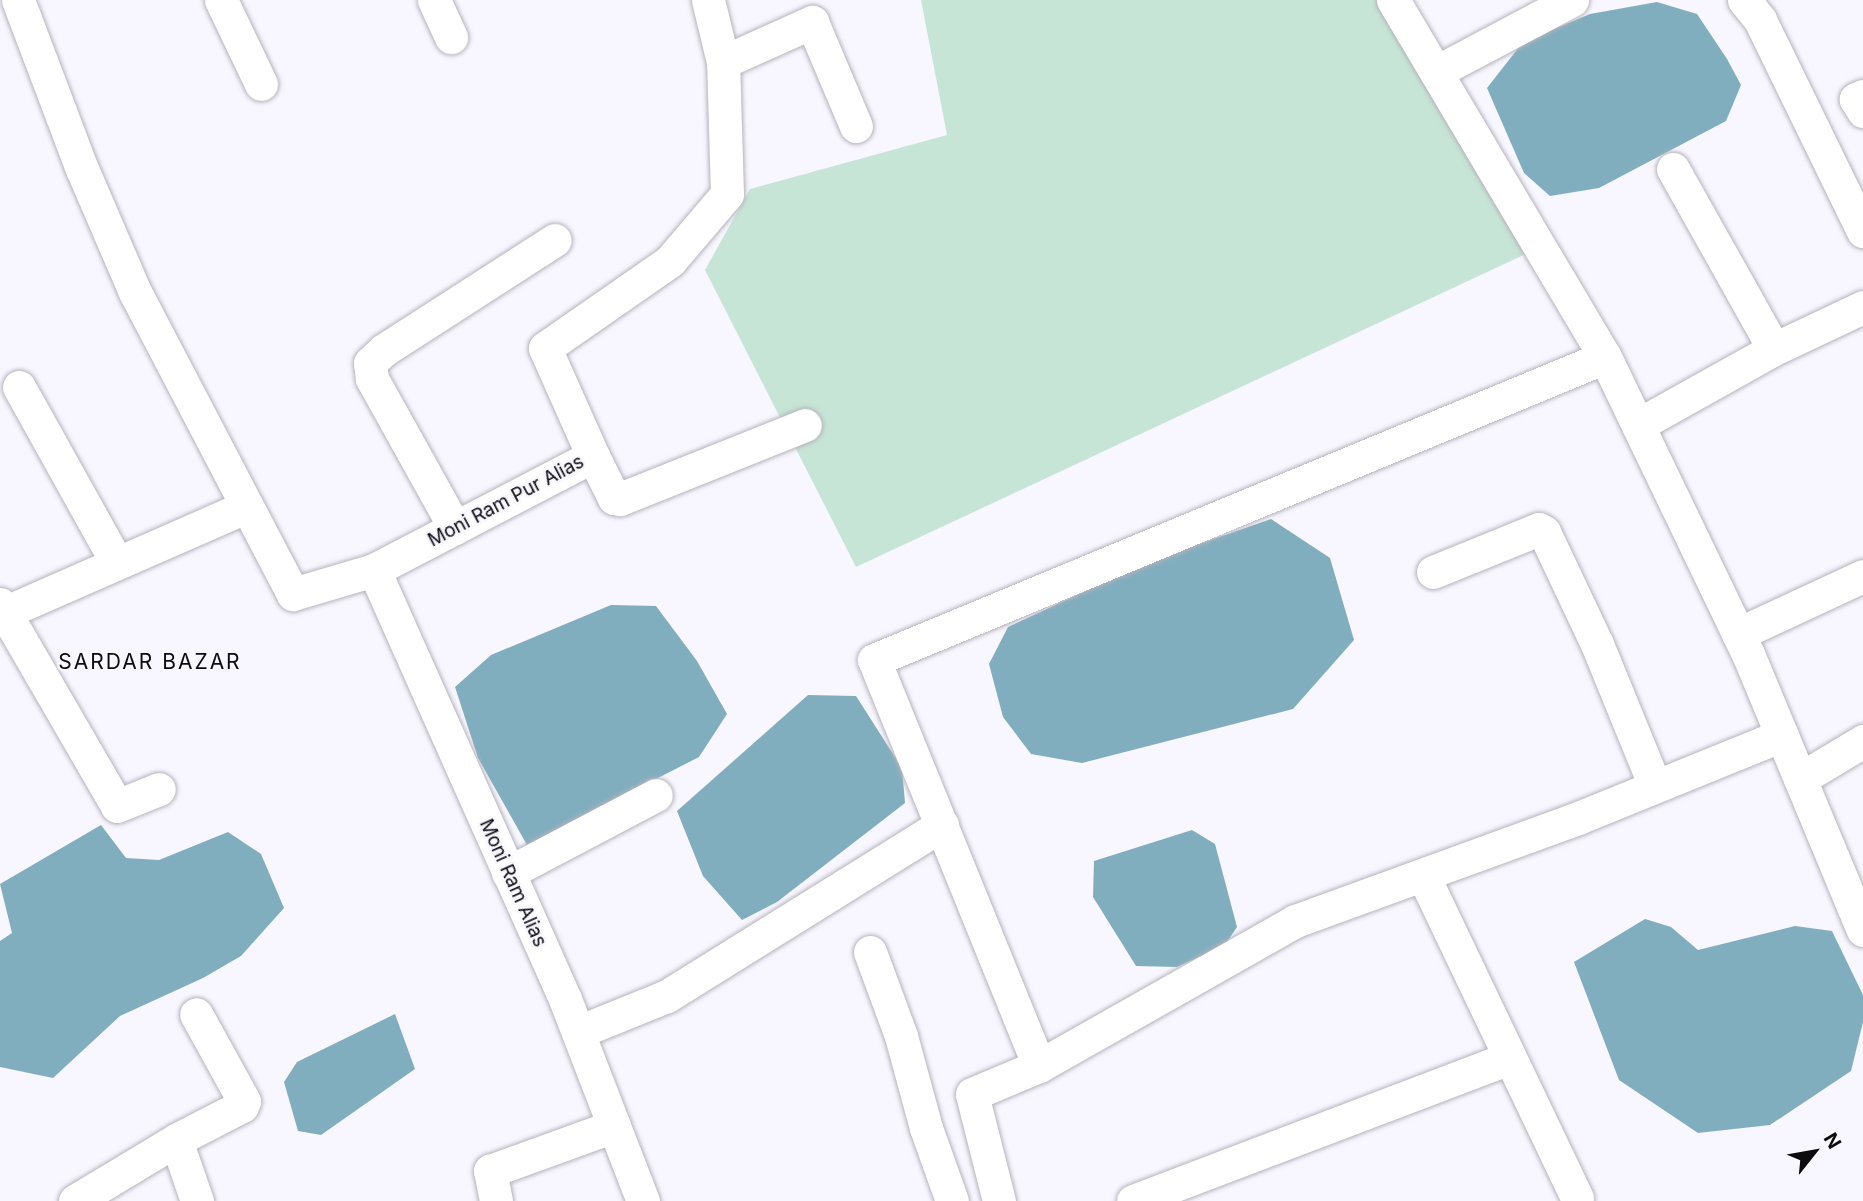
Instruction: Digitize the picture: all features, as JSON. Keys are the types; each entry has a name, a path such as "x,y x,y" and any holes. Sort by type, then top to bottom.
{"street":[{"path":"18,0 82,169 135,292 247,506 117,563 3,608 117,806 159,789"},
{"path":"221,0 261,84"},
{"path":"434,0 451,37"},
{"name":"Moni Ram Pur Alias","path":"247,506 293,594 374,570 593,456 545,348 670,261 727,194 723,62 708,0"},
{"path":"1393,0 1605,357 1738,634 1863,930"},
{"path":"1436,72 1572,0"},
{"path":"1744,0 1760,20 1863,231"},
{"path":"723,62 812,22 856,126"},
{"path":"1863,96 1857,99 1863,111"},
{"path":"1673,169 1774,349"},
{"path":"455,528 372,379 370,363 384,350 555,240"},
{"path":"1638,425 1774,349 1863,307"},
{"path":"1039,1066 874,660 1605,357"},
{"path":"19,387 117,563"},
{"path":"593,456 614,498 620,499 805,425"},
{"path":"1433,572 1539,529 1545,532 1597,645 1655,786"},
{"name":"Moni Ram Alias","path":"374,570 578,1032 643,1201"},
{"path":"1738,634 1863,576"},
{"path":"999,1201 972,1094 1039,1066 1295,921 1655,786 1782,734"},
{"path":"1800,779 1863,741"},
{"path":"509,873 656,795"},
{"path":"578,1032 667,996 942,825"},
{"path":"1423,875 1577,1198"},
{"path":"870,952 901,1036 926,1128 952,1201"},
{"path":"75,1201 176,1140 237,1110 244,1101 196,1014"},
{"path":"1133,1201 1510,1058"},
{"path":"496,1201 490,1171 614,1126"},
{"path":"176,1140 197,1201"}],"green space":[{"path":"921,0 1384,0 1530,252 856,567 705,270 750,189 947,135"}],"water":[{"path":"1657,2 1697,14 1727,59 1741,85 1726,121 1599,188 1550,196 1524,173 1487,88 1523,42 1590,14"},
{"path":"1271,519 1330,558 1354,640 1293,709 1082,763 1031,754 1003,717 989,664 1008,627 1150,561"},
{"path":"611,605 656,606 697,661 727,714 699,757 527,845 478,758 455,687 491,655"},
{"path":"808,695 856,696 902,768 905,803 777,902 742,920 703,876 677,811"},
{"path":"101,825 126,858 159,860 228,832 261,854 284,908 241,956 203,978 120,1016 53,1078 0,1067 0,941 12,933 0,884"},
{"path":"1192,830 1215,844 1237,927 1225,945 1177,967 1136,966 1093,897 1094,861"},
{"path":"1645,919 1671,927 1698,950 1795,926 1832,931 1863,995 1863,1022 1851,1071 1770,1125 1698,1133 1619,1080 1574,962"},
{"path":"395,1014 415,1069 321,1135 298,1131 284,1082 297,1062"}],"district":[{"name":"SARDAR BAZAR","path":"150,662"}]}
